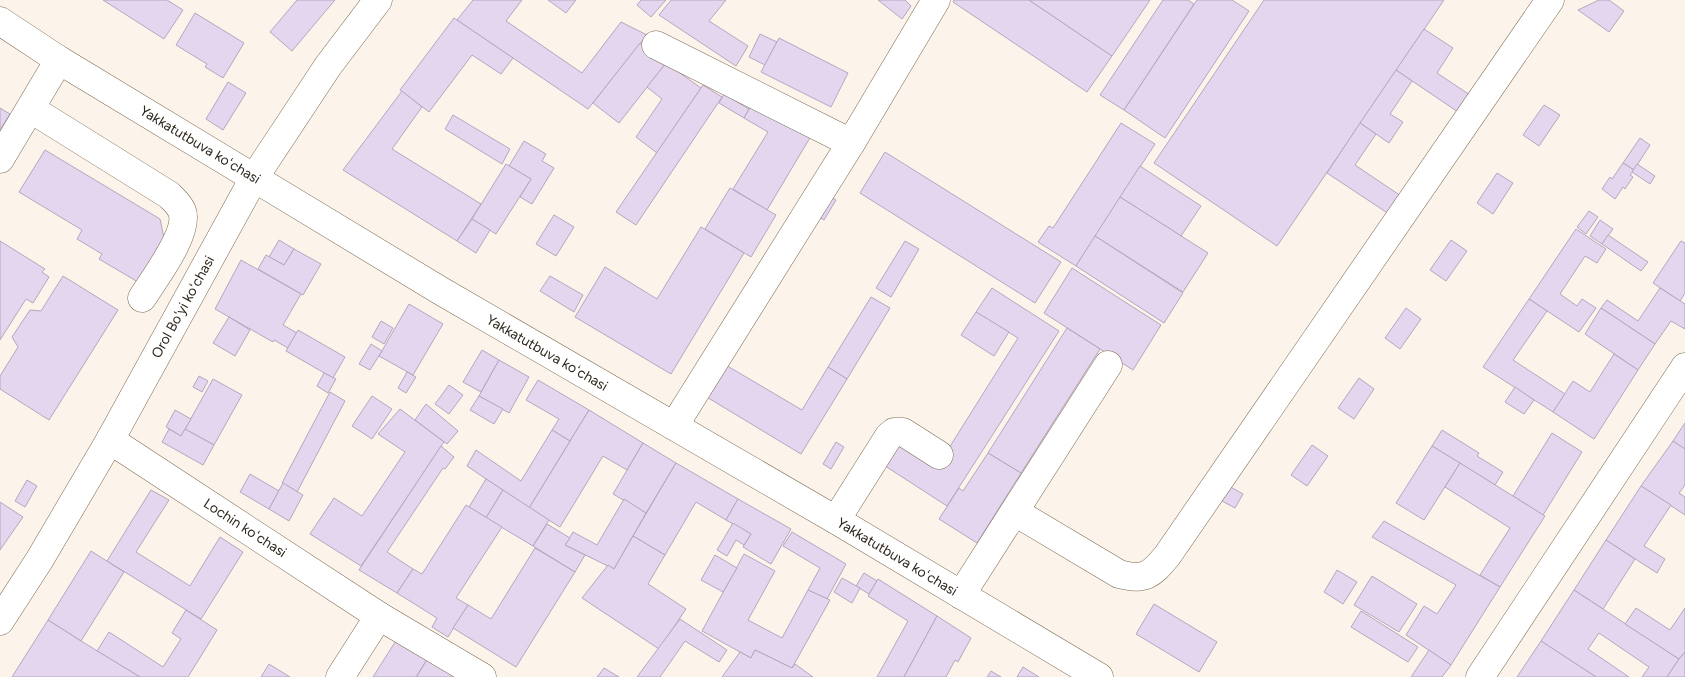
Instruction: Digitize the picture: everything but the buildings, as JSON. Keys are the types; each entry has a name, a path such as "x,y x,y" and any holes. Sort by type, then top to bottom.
{"street":[{"name":"Orol Boʻyi koʻchasi","path":"0,621 40,559 110,440 254,178 328,66 378,0"},
{"path":"674,426 851,143 936,0"},
{"path":"1015,512 1119,574 1133,578 1145,576 1156,569 1167,556 1550,0"},
{"name":"Yakkatutbuva koʻchasi","path":"0,21 59,60 440,291 836,520 1099,677"},
{"path":"656,45 851,143"},
{"path":"0,159 59,60"},
{"path":"31,109 169,196 182,210 184,220 178,238 142,298"},
{"path":"961,595 1108,365"},
{"path":"1480,677 1685,367"},
{"path":"836,520 894,432 903,432 939,455"},
{"name":"Lochin koʻchasi","path":"110,440 379,616 482,677"},
{"path":"340,677 379,616"}]}
